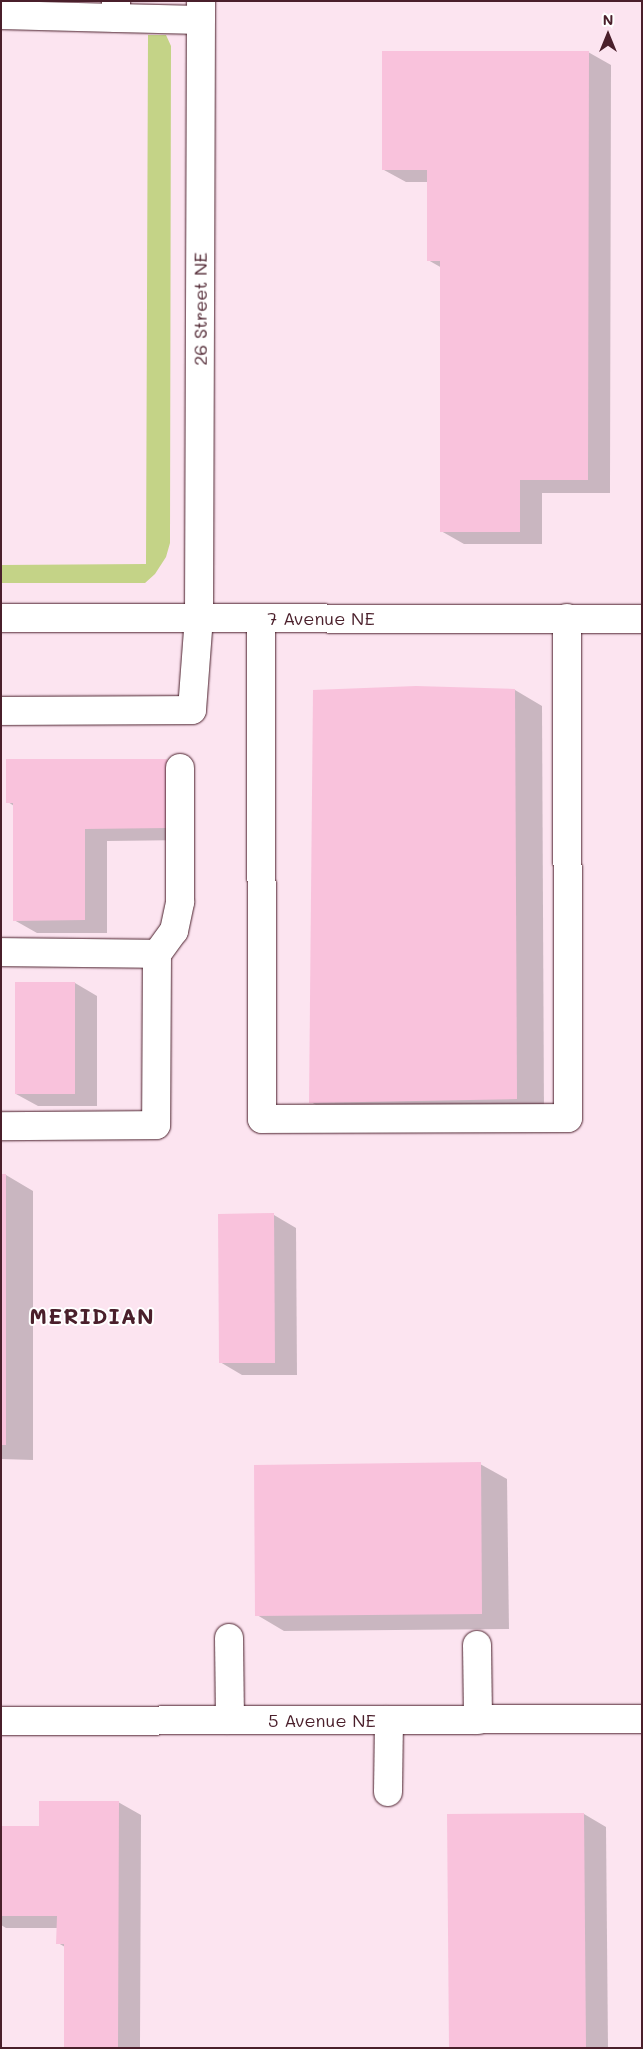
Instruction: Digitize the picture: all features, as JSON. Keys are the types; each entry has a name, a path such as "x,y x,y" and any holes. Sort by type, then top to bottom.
{"street":[{"path":"1,15 116,10 201,10"},
{"name":"26 Street NE","path":"1,711 192,710 199,617 201,10"},
{"name":"7 Avenue NE","path":"1,618 642,619"},
{"path":"261,618 262,1119 568,1118 567,618"},
{"path":"1,1126 156,1125 157,954 174,931 180,902 180,768"},
{"path":"1,952 157,954"},
{"path":"229,1638 230,1720"},
{"path":"477,1645 478,1720"},
{"name":"5 Avenue NE","path":"1,1721 642,1719"},
{"path":"388,1720 388,1792"}],"shaded area":[{"path":"1,1 642,1 642,2048 1,2048"}],"green space":[{"path":"148,35 166,35 171,46 170,543 166,557 155,574 145,583 1,583 1,565 146,564"}],"building":[{"path":"382,51 589,51 588,480 520,480 520,532 440,532 440,261 427,261 427,170 382,170"},
{"path":"416,686 515,689 517,1099 309,1103 313,690"},
{"path":"6,759 167,759 167,828 85,829 85,920 13,921 13,803 6,803"},
{"path":"15,982 75,982 75,1094 15,1094"},
{"path":"1,1174 6,1174 6,1445 1,1445"},
{"path":"274,1213 275,1363 219,1363 218,1214"},
{"path":"481,1462 482,1614 255,1616 254,1465"},
{"path":"39,1801 119,1801 118,2048 64,2048 64,1944 56,1944 57,1916 1,1916 1,1826 39,1826"},
{"path":"584,1813 586,2048 449,2048 447,1814"}],"district":[{"name":"MERIDIAN","path":"92,1316"}]}
